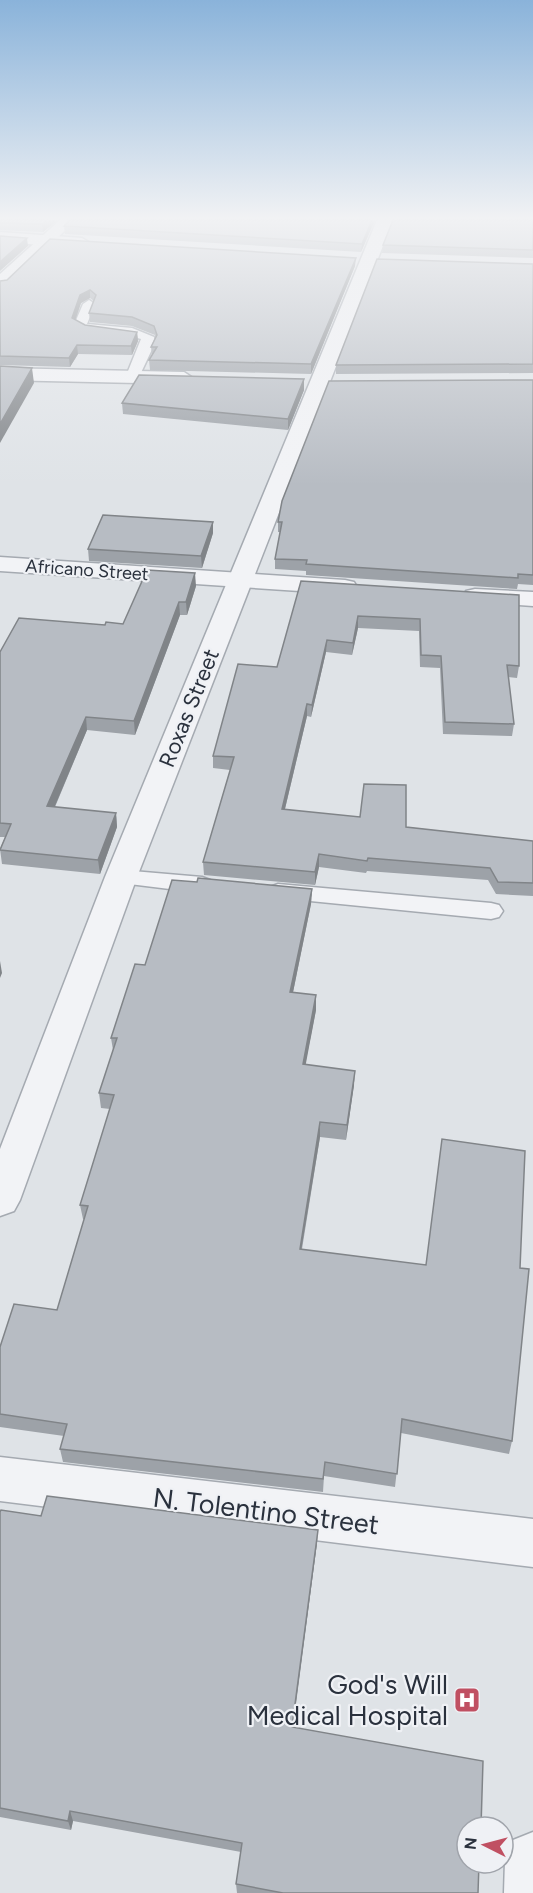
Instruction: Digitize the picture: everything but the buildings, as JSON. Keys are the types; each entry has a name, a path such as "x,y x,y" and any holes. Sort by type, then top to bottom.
{"street":[{"name":"Roxas Street","path":"0,1200 121,877 347,308"},
{"path":"0,374 203,378"},
{"name":"Africano Street","path":"0,564 369,589"},
{"path":"451,594 533,599"},
{"name":"N. Tolentino Street","path":"0,1479 533,1544"},
{"path":"532,1893 533,1860"}],"lane":[{"path":"87,308 81,318 80,325 83,328 132,333 147,337 148,343 133,376"},
{"path":"121,877 224,887"},
{"path":"258,890 491,911"}],"place":[{"name":"God's Will Medical Hospital","path":"467,1700"}]}
